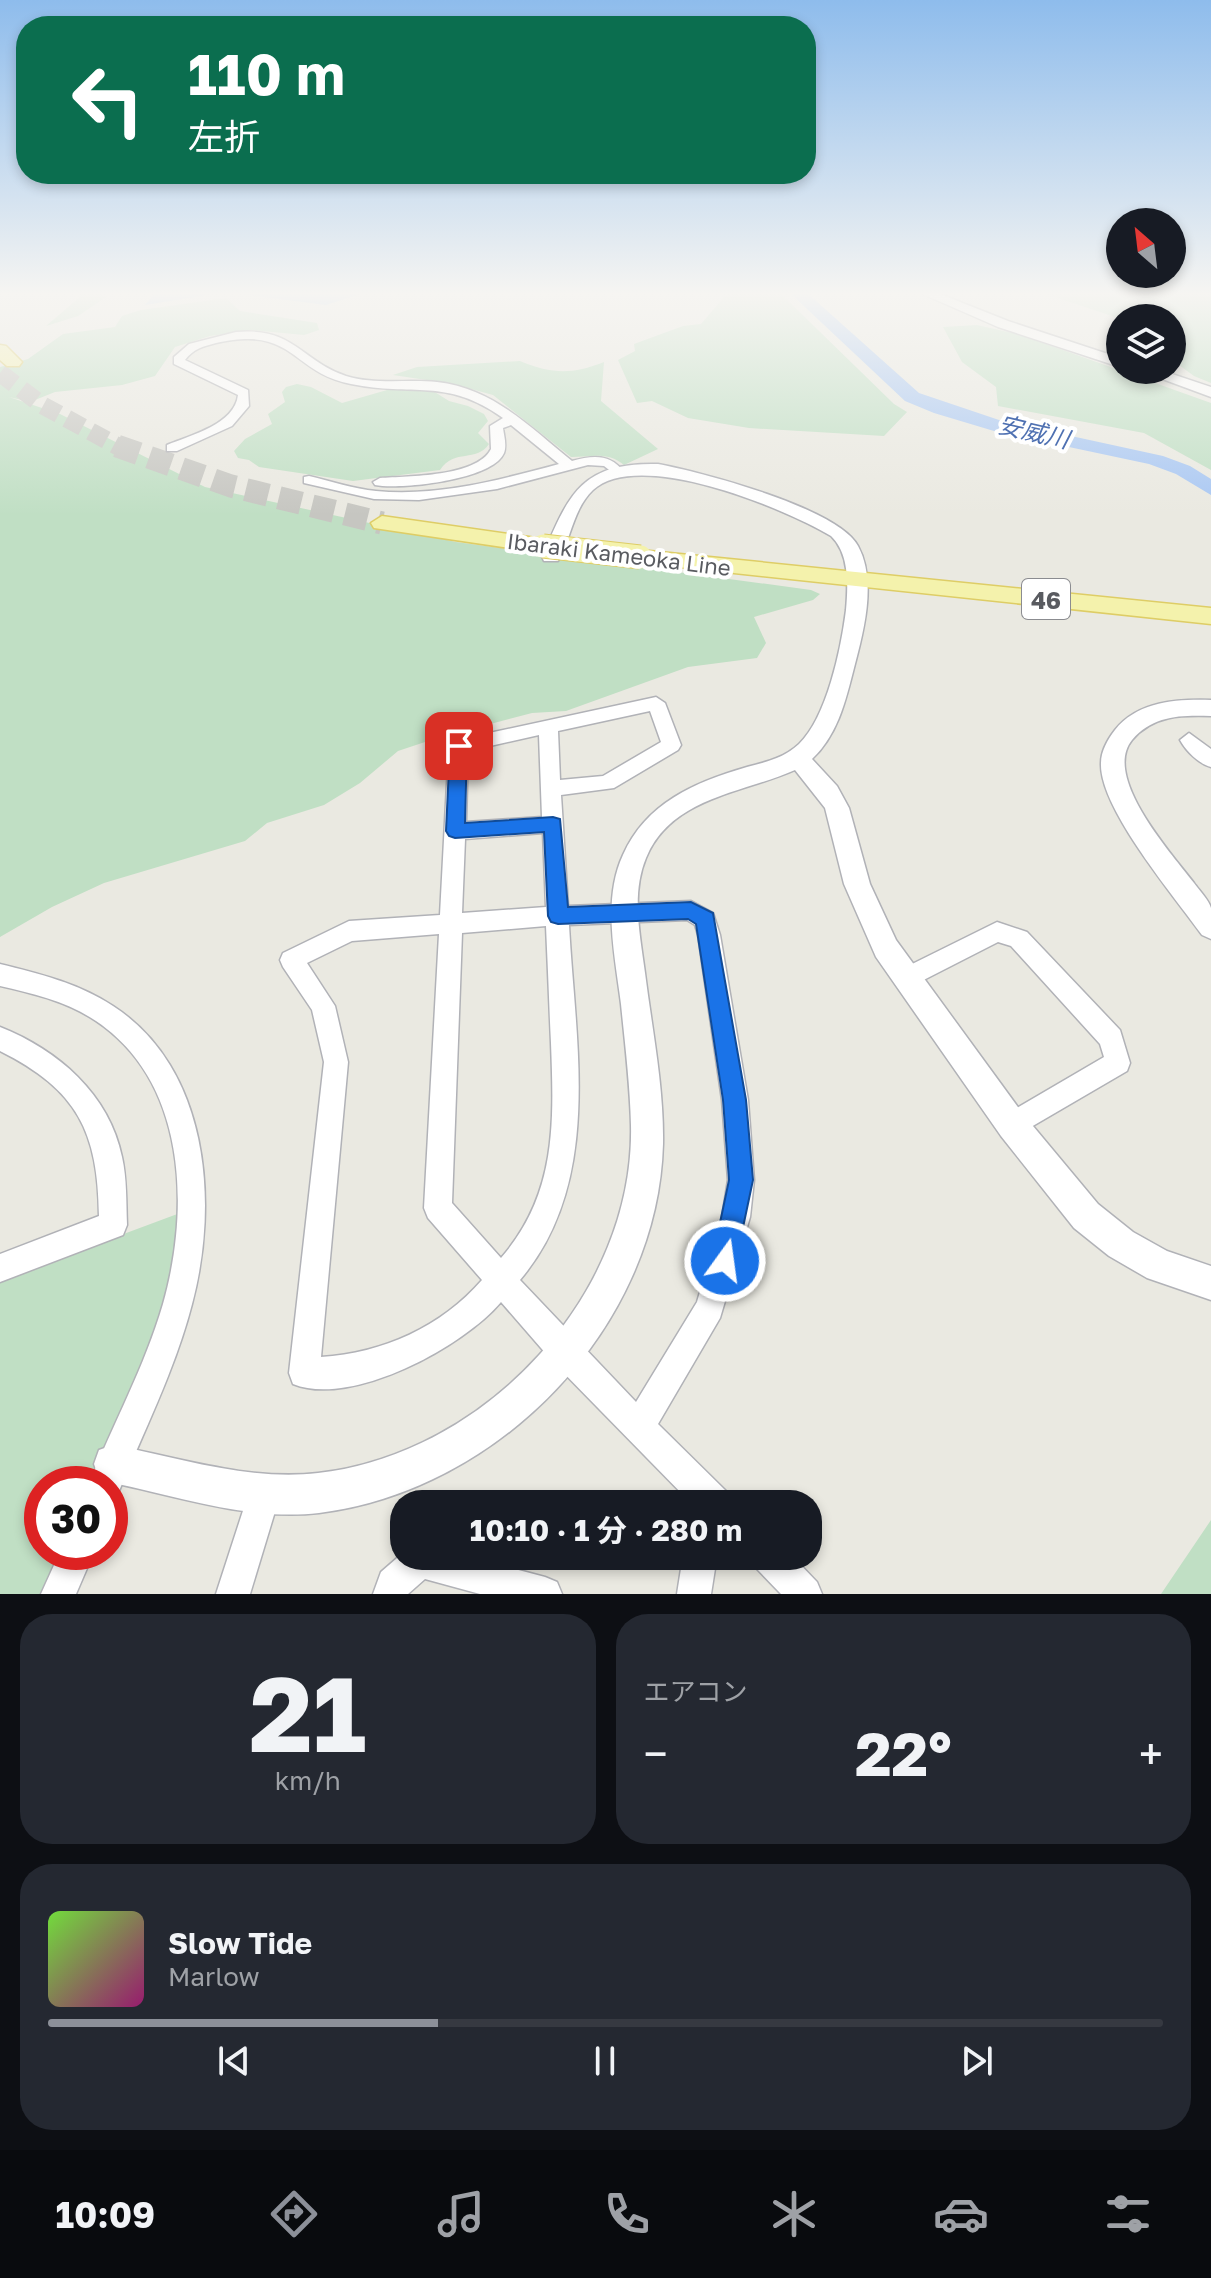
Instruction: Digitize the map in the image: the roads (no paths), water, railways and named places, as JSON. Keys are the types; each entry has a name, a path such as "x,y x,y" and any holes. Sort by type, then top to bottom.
{"main road":[{"name":"Ibaraki Kameoka Line","path":"386,517 548,547 863,573 1211,616"}],"street":[{"path":"172,448 227,423 243,406 244,393 189,366"},
{"path":"321,366 338,378 361,383 428,384 458,389 484,400 570,466"},
{"path":"1186,383 1211,392"},
{"path":"380,482 459,473 482,466 495,456 499,446 497,426 511,420"},
{"path":"309,480 374,495 419,496 497,485 599,460 608,462 617,472"},
{"path":"128,1477 264,1495 324,1493 370,1483 435,1457 485,1429 528,1393 565,1352 603,1299 628,1247 642,1198 647,1151 646,1103 624,913 627,876 635,853 659,820 696,795 798,758 820,733 834,709 858,609 863,573 842,536 814,519 658,469 617,472 598,479 583,490 548,547"},
{"path":"551,788 607,783 671,745 656,703 459,746 438,1208 565,1352 701,1490"},
{"path":"1211,708 1167,709 1135,723 1122,735 1114,751 1112,767 1126,804 1211,927"},
{"path":"548,726 558,916 566,1149 534,1233 517,1264 482,1303 454,1325 369,1369 332,1375 304,1373 336,1062 323,1006 309,981 291,960 349,931 558,916 691,910 705,920 735,1100 741,1180 729,1246 710,1308 639,1426"},
{"path":"1189,740 1211,760"},
{"path":"798,758 829,793 837,808 857,884 871,918 906,978 1012,1125 1086,1216 1121,1244 1159,1266 1211,1283"},
{"path":"455,831 553,824"},
{"path":"906,978 997,932 1019,939 1111,1038 1118,1063 1012,1125"},
{"path":"0,975 50,985 78,999 128,1032 165,1079 182,1115 194,1199 187,1258 178,1301 153,1374 113,1466"},
{"path":"0,1039 43,1064 70,1086 93,1116 107,1146 113,1225 0,1268"},
{"path":"233,1594 264,1495"},
{"path":"390,1594 393,1584 420,1561 543,1594"},
{"path":"58,1594 69,1570"},
{"path":"694,1594 698,1570"},
{"path":"782,1570 805,1594"}],"waterway":[{"name":"安威川","path":"878,366 912,397 941,409 1001,427 1156,460 1183,470 1211,489"}],"tunnel":[{"path":"0,373 42,405 118,446"},
{"path":"118,446 231,486 382,523"}]}
